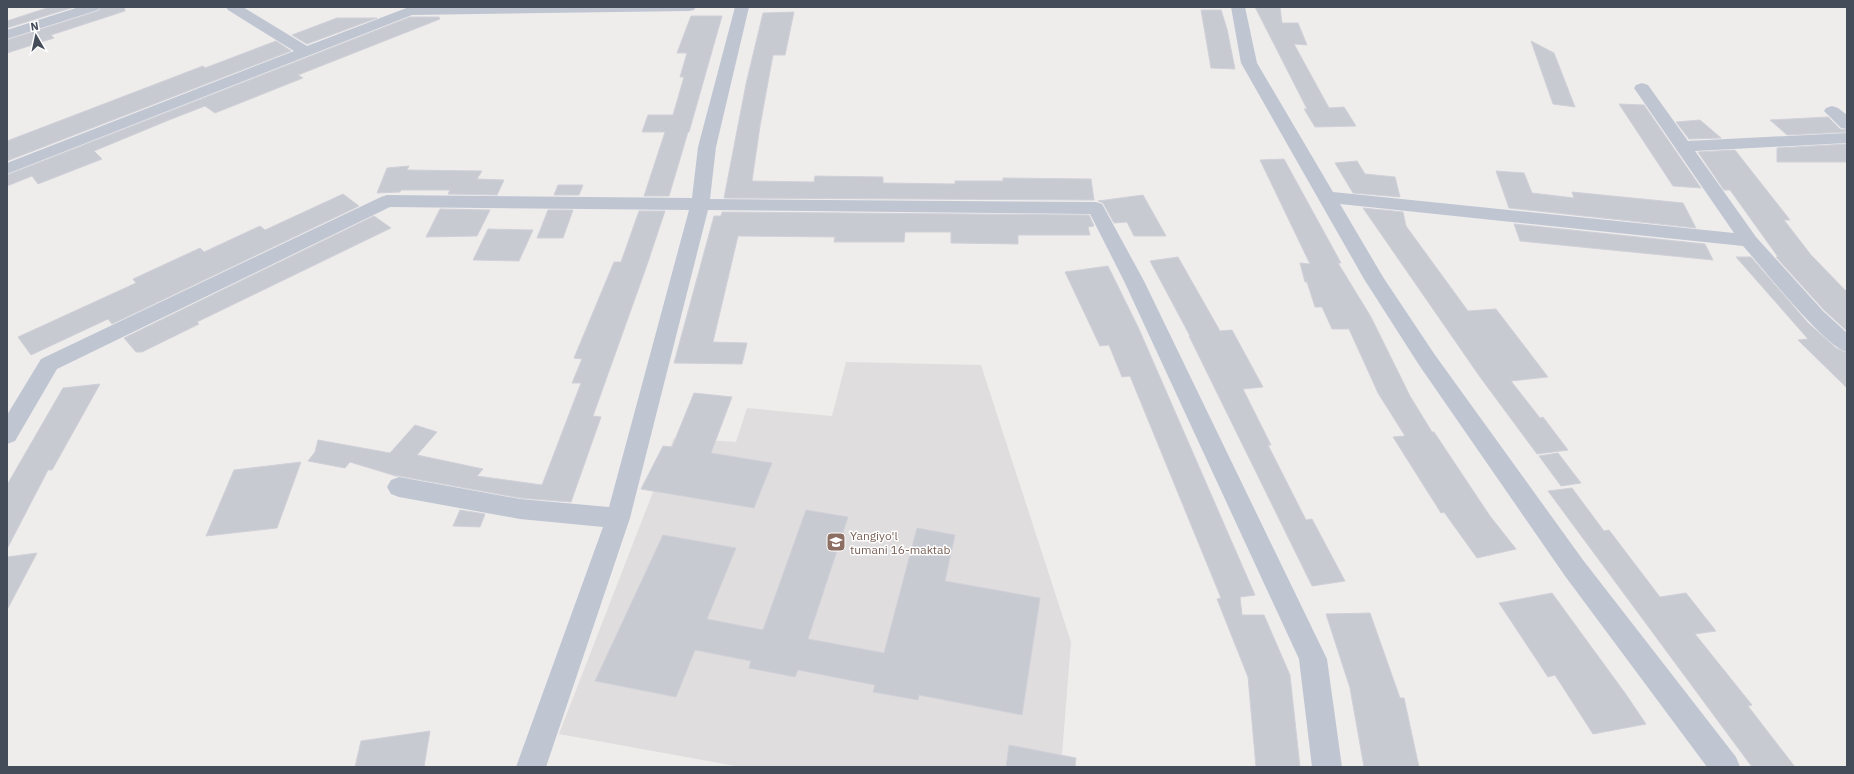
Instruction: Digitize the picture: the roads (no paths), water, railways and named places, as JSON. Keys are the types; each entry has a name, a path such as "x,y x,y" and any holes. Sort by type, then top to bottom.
{"street":[{"path":"7,35 93,7"},
{"path":"233,7 304,51"},
{"path":"7,169 304,51 410,11 689,7"},
{"path":"531,767 618,518 700,204 707,147 742,7"},
{"path":"1238,7 1249,64 1374,279 1427,360 1574,568 1725,767"},
{"path":"1642,88 1749,241 1816,316 1847,345"},
{"path":"1832,111 1847,124"},
{"path":"1682,146 1847,138"},
{"path":"1326,197 1749,241"},
{"path":"7,435 49,364 387,201 1096,208 1134,281 1313,659 1327,767"},
{"path":"399,487 520,510 618,518"}],"place":[{"name":"Yangiyo'l tumani 16-maktab","path":"836,542"}]}
